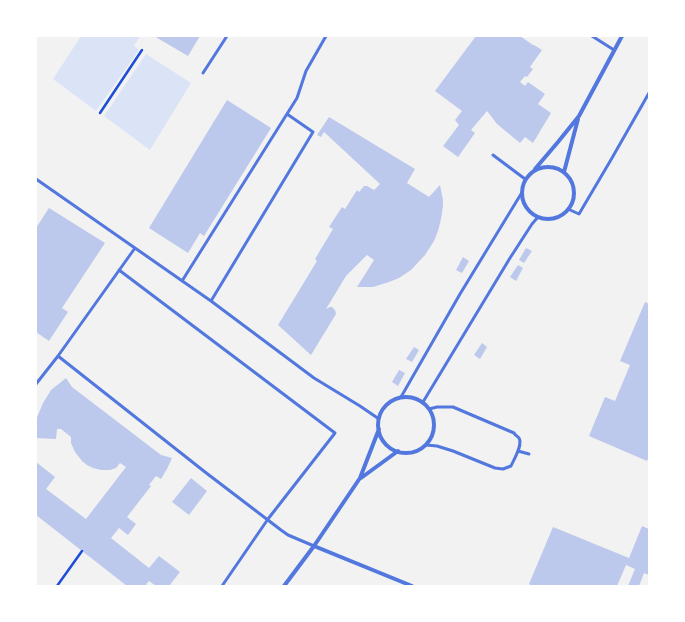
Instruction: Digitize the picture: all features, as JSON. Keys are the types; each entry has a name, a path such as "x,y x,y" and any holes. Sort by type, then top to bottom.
{"street":[{"path":"533,171 539,168 552,167 564,172 569,177 574,190 574,197 568,209 558,217 545,219 538,217 526,208 523,201 522,186 525,179 579,116 622,36"},
{"path":"564,172 579,116"},
{"path":"402,397 409,397 423,402 433,416 434,423 431,438 426,445 413,452 398,451 391,448 385,443 379,429 379,419 382,411 394,400 402,397"},
{"path":"284,586 314,546 360,478 379,429"},
{"path":"360,478 398,451"},
{"path":"314,546 412,586"}],"lane":[{"path":"203,73 227,36"},
{"path":"182,281 298,98 306,71 326,36"},
{"path":"592,36 614,50"},
{"path":"568,209 579,214 649,93"},
{"path":"211,301 313,132 288,114"},
{"path":"493,155 525,179"},
{"path":"36,179 211,301 314,378 379,419"},
{"path":"402,397 460,294 522,194"},
{"path":"423,402 510,258 538,217"},
{"path":"36,384 58,356 135,248"},
{"path":"120,270 335,433 268,519 222,586"},
{"path":"58,356 205,472 288,535 314,546"},
{"path":"426,445 445,449 495,468 504,469 511,466 520,443 519,438 514,433 453,407 437,407 429,409"},
{"path":"518,451 529,454"}],"path":[{"path":"100,113 142,50"},
{"path":"57,586 82,551"}],"shaded area":[{"path":"81,36 140,36 134,46 139,50 96,111 53,79"},
{"path":"146,54 191,83 150,150 104,116"}],"building":[{"path":"154,36 200,36 188,56"},
{"path":"476,36 520,36 542,50 530,67 533,69 527,77 525,76 520,82 525,86 528,82 545,94 538,104 551,113 533,143 525,137 520,143 497,124 487,111 471,130 475,133 458,157 443,146 459,125 455,120 462,111 435,91"},
{"path":"227,100 271,128 204,236 200,233 188,253 149,228"},
{"path":"329,117 415,169 407,183 429,197 440,185 443,206 438,231 434,241 425,255 411,270 399,278 389,282 373,287 357,287 374,260 367,255 346,276 326,309 332,307 336,314 311,355 278,325 317,261 315,259 333,229 329,227 342,207 345,209 357,190 359,192 364,186 367,186 374,190 380,184 324,132 321,137 317,135"},
{"path":"49,208 105,243 62,308 68,312 49,341 36,332 36,228"},
{"path":"526,248 532,251 524,263 519,260"},
{"path":"463,257 469,261 462,273 456,270"},
{"path":"518,265 523,268 516,281 510,277"},
{"path":"645,302 649,304 649,457 647,461 589,436 605,397 615,401 630,365 620,361"},
{"path":"482,343 487,347 480,359 474,355"},
{"path":"414,347 419,350 412,362 406,359"},
{"path":"399,370 405,373 398,386 392,382"},
{"path":"66,378 72,387 161,455 172,458 161,479 156,476 149,485 151,486 127,517 136,524 128,535 119,528 111,538 149,568 159,556 180,572 169,586 156,586 149,581 145,586 127,586 36,515 36,462 55,477 46,489 86,519 126,467 120,463 116,468 101,470 87,465 75,452 71,443 71,437 61,429 57,429 56,439 36,438 36,420 43,403 51,390"},
{"path":"191,478 207,491 189,515 172,502"},
{"path":"642,526 649,529 649,575 644,573 639,586 628,586 635,569 626,565 617,586 532,586 529,584 553,527 629,558"}]}
